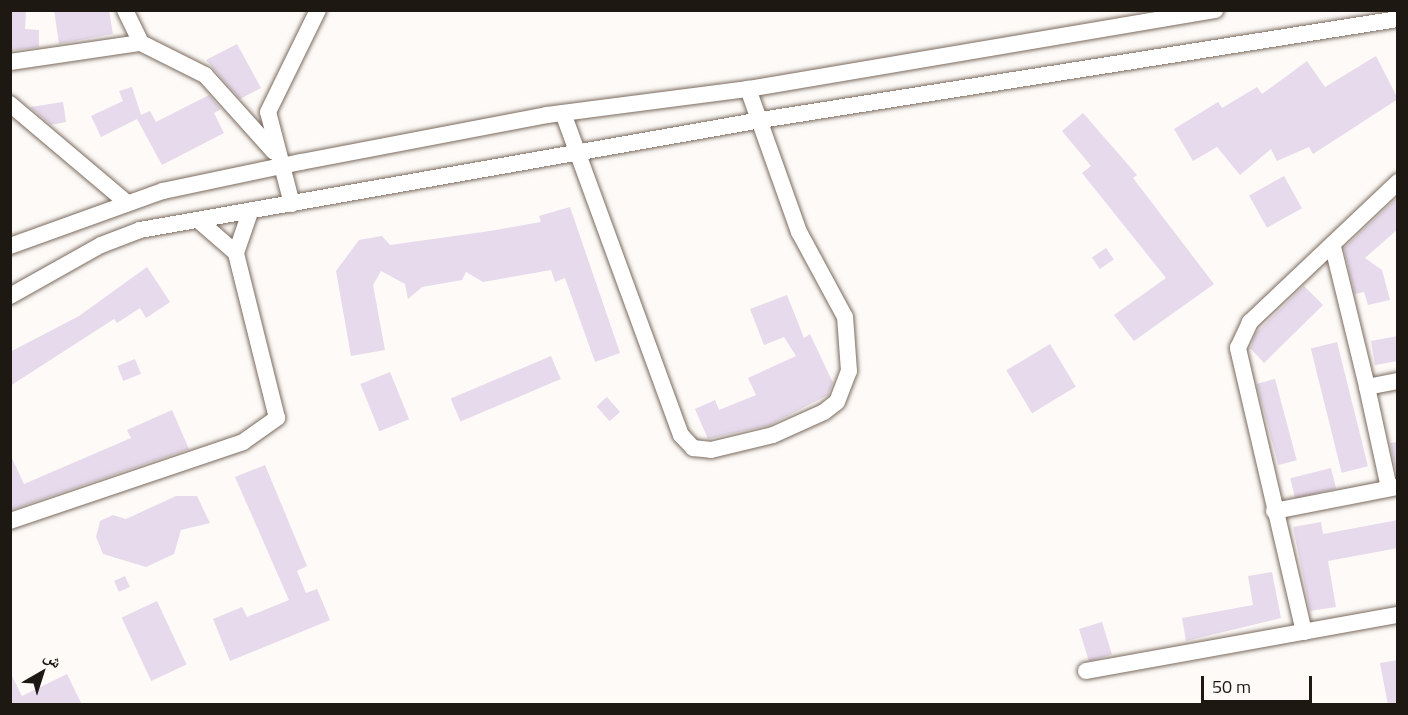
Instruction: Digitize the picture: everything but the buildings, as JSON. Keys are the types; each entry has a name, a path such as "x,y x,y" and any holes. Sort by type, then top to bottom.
{"street":[{"path":"125,10 141,43"},
{"path":"292,204 278,159 268,112 318,10"},
{"path":"10,246 127,203 278,159 563,113 748,89 1215,10"},
{"path":"10,296 101,245 140,230 761,120 1398,19"},
{"path":"10,62 141,43 205,75 278,159"},
{"path":"563,113 575,152 681,435 693,448 711,450 773,435 824,412 837,402 849,371 845,317 799,232 761,120 748,89"},
{"path":"10,104 127,203"},
{"path":"1304,632 1274,511 1238,348 1250,322 1333,246 1398,182"},
{"path":"10,521 243,442 272,425 278,409 236,253 250,212"},
{"path":"198,220 236,253"},
{"path":"1274,511 1393,488 1333,246"},
{"path":"1367,387 1398,381"},
{"path":"1086,671 1398,615"}]}
